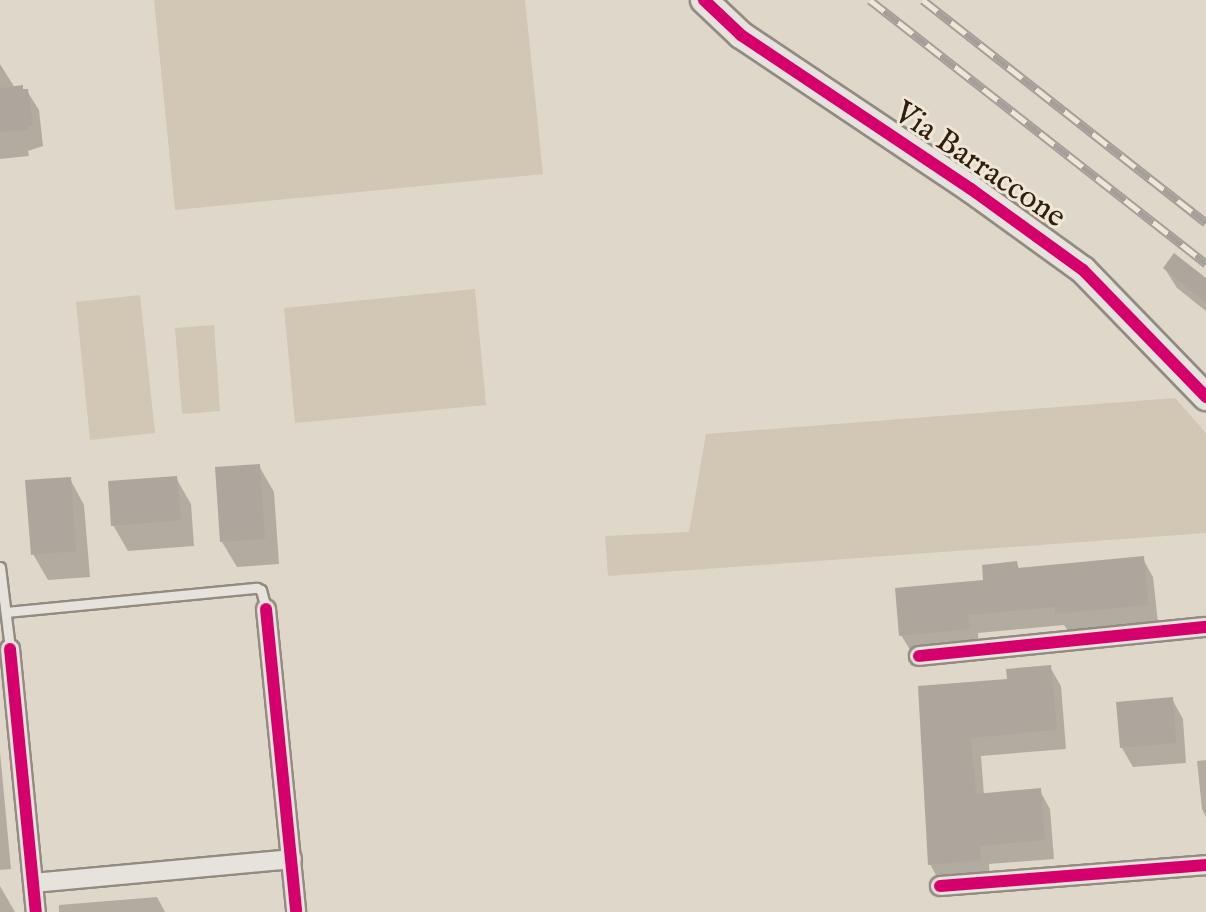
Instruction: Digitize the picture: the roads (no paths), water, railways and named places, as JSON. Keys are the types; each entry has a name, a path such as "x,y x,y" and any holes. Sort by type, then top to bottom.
{"street":[{"name":"Via Barraccone","path":"704,0 741,35 971,189 1083,270 1206,397"},
{"path":"266,609 296,912"},
{"path":"919,656 1206,627"},
{"path":"10,649 36,912"},
{"path":"34,883 292,859"},
{"path":"940,886 1206,865"}],"lane":[{"path":"0,567 10,649"},
{"path":"6,612 257,588 261,590 266,609"}],"railway":[{"path":"870,0 1206,263"},
{"path":"923,0 1206,223"}]}
